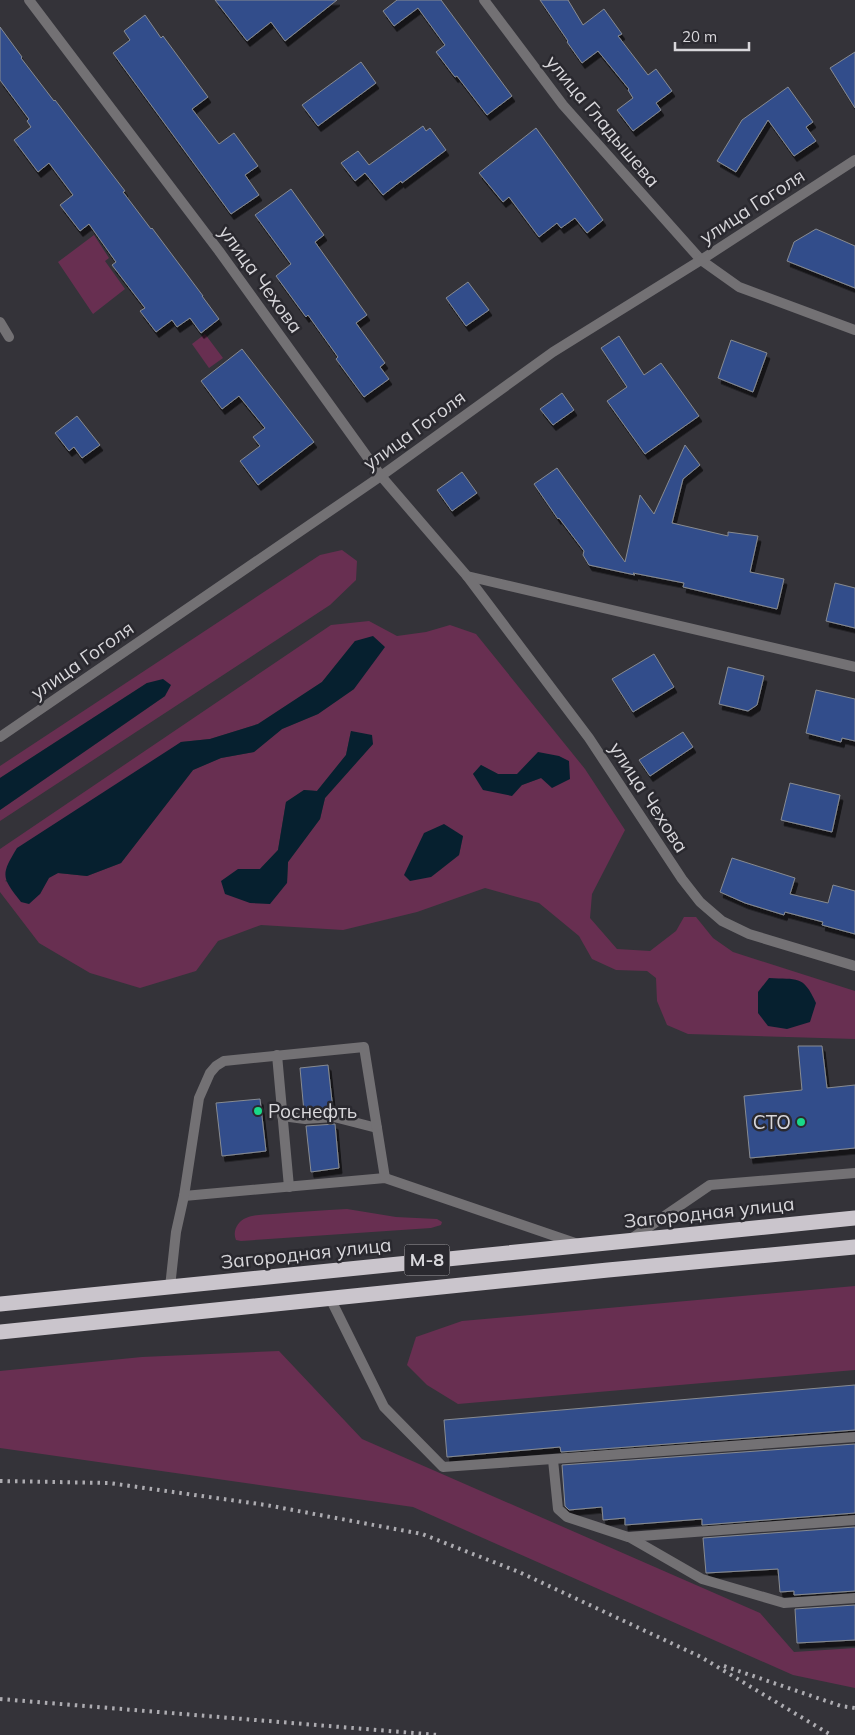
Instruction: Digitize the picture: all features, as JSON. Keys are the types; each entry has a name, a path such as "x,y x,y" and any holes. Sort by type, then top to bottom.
{"highway":[{"name":"Загородная улица","path":"0,1304 855,1218"},
{"name":"М-8","path":"0,1332 608,1270 855,1247"}],"street":[{"name":"улица Чехова","path":"29,0 219,251 381,476 467,576 589,738 682,880 700,902 722,921 749,934 855,966"},
{"name":"улица Гладышева","path":"484,0 562,106 701,260 739,287 855,330"},
{"name":"улица Гоголя","path":"0,737 381,476 553,352 701,260 855,160"},
{"path":"0,322 9,337"},
{"path":"467,576 855,667"},
{"path":"170,1287 176,1232 184,1196 199,1098 210,1073 224,1061 364,1047 385,1178"},
{"path":"277,1056 289,1187"},
{"path":"282,1116 305,1119 334,1117 377,1128"},
{"path":"629,1240 710,1185 855,1173"},
{"path":"184,1196 385,1178 578,1245"},
{"path":"330,1298 384,1407 443,1467 855,1437"},
{"path":"552,1460 558,1509 567,1517 628,1537 702,1579 784,1603 855,1598"},
{"path":"628,1537 855,1520"}],"shaded area":[{"path":"94,235 109,258 105,261 125,289 93,314 58,262"},
{"path":"205,334 223,358 209,368 192,344"},
{"path":"342,550 357,561 356,580 330,605 0,821 0,810 165,696 147,683 0,778 0,766 320,555"},
{"path":"369,621 397,636 426,632 450,625 476,634 585,769 625,830 592,894 590,918 617,949 650,951 676,931 684,917 696,917 713,938 733,952 855,991 855,1039 688,1034 667,1025 657,1001 656,978 647,971 616,970 592,959 579,936 539,903 485,888 417,912 343,930 261,925 218,941 196,971 140,988 90,973 39,943 0,892 0,849 331,625","holes":["355,641 354,689 318,714 282,729 254,752 221,758 193,770 121,863 87,876 58,873 49,877 40,894 5,881 181,742 210,739 258,724 322,682","351,731 373,744 325,798 320,819 288,862 287,883 238,869 260,869 278,850 286,802 304,790 317,791 346,755","481,765 498,774 570,778 541,778 522,785 473,774","463,836 459,855 431,877"]},
{"path":"347,1209 396,1217 437,1219 442,1222 441,1225 431,1228 241,1241 236,1240 235,1237 235,1230 238,1224 243,1219 252,1216"},
{"path":"855,1286 855,1370 458,1404 427,1385 407,1365 416,1337 462,1321"},
{"path":"279,1351 362,1439 760,1613 794,1652 855,1648 855,1688 793,1675 413,1507 0,1448 0,1371 142,1357"}],"water":[{"path":"373,636 385,647 354,689 318,714 282,729 254,752 221,758 193,770 121,863 87,876 58,873 49,878 40,894 29,904 21,902 10,887 6,871 17,848 181,742 210,739 258,724 322,682 355,641"},
{"path":"163,679 171,685 165,696 0,810 0,778 147,683"},
{"path":"351,731 372,735 373,744 325,798 320,819 288,862 287,883 270,904 250,903 225,894 221,881 238,869 260,869 278,850 286,802 304,790 317,791 346,755"},
{"path":"538,752 559,756 569,761 570,779 552,788 541,778 522,785 512,796 483,790 473,774 481,765 498,774 517,774"},
{"path":"444,824 463,836 459,855 431,877 410,881 404,875 424,833"},
{"path":"769,978 798,980 807,987 816,1003 810,1022 787,1029 768,1026 758,1013 758,992"}],"building":[{"path":"215,0 337,0 285,41 271,22 247,41"},
{"path":"397,0 441,0 512,96 487,115 436,52 445,45 418,8 394,26 383,11"},
{"path":"540,0 568,0 583,25 604,9 622,34 618,36 648,75 656,69 672,91 656,103 661,110 633,131 617,110 633,98 629,89 598,51 582,63"},
{"path":"145,15 208,97 192,109 219,144 234,133 258,166 245,175 259,195 231,214 113,53 130,40 124,31"},
{"path":"0,27 21,58 125,191 123,192 219,319 201,333 190,318 177,327 172,320 156,332 140,311 145,308 112,265 116,262 89,224 80,231 60,205 73,195 49,163 38,172 14,140 31,127 27,121 29,119 0,80"},
{"path":"855,52 855,108 830,68"},
{"path":"361,62 376,83 318,126 302,105"},
{"path":"788,87 813,122 806,127 816,141 794,156 768,120 736,172 717,161 742,120"},
{"path":"423,126 426,131 430,128 446,150 383,195 365,173 355,181 341,163 358,151 369,165"},
{"path":"536,128 603,220 587,233 575,218 561,228 557,223 539,237 509,197 503,202 479,173"},
{"path":"291,189 324,235 315,242 367,315 356,323 385,363 380,367 389,379 364,397 336,359 338,357 308,315 306,317 276,276 291,264 255,215"},
{"path":"816,229 855,246 855,288 787,261 794,242"},
{"path":"468,282 489,310 466,326 446,298"},
{"path":"619,336 644,375 661,363 699,416 645,454 607,401 627,387 601,348"},
{"path":"731,340 767,353 753,392 718,378"},
{"path":"242,349 314,442 258,485 240,461 260,446 253,437 265,428 239,396 222,409 201,381"},
{"path":"562,393 574,410 553,425 540,409"},
{"path":"77,416 100,445 82,458 74,447 69,451 55,433"},
{"path":"685,445 700,465 683,479 672,523 728,536 728,532 758,536 750,572 784,579 777,609 683,587 684,583 589,565 583,555 584,551 558,519 534,484 557,468 625,562 640,495 654,514"},
{"path":"462,472 477,493 452,511 437,490"},
{"path":"835,583 855,588 855,628 826,621"},
{"path":"654,654 674,687 633,712 612,679"},
{"path":"728,667 764,676 757,705 748,711 719,704"},
{"path":"816,690 855,699 855,741 842,738 841,742 806,733"},
{"path":"683,732 693,747 650,776 639,760"},
{"path":"790,783 840,795 832,832 781,820"},
{"path":"732,858 795,878 790,894 828,903 833,885 855,891 855,934 822,925 823,922 785,912 784,915 745,903 720,892"},
{"name":"СТО","path":"798,1046 822,1046 827,1088 855,1085 855,1148 750,1158 744,1096 802,1090"},
{"path":"328,1065 333,1110 304,1112 300,1068"},
{"path":"260,1099 266,1151 222,1156 216,1103"},
{"path":"335,1124 339,1168 311,1172 306,1126"},
{"path":"855,1385 855,1430 561,1452 560,1447 447,1457 444,1420"},
{"path":"855,1444 855,1513 702,1525 702,1519 625,1525 625,1518 603,1520 602,1507 569,1510 565,1506 562,1465"},
{"path":"855,1527 855,1591 794,1595 794,1591 780,1592 778,1569 706,1573 703,1538"},
{"path":"855,1605 855,1640 797,1643 795,1609"}],"railway":[{"path":"0,1481 109,1483 266,1505 422,1534 519,1572 701,1657 831,1735"},
{"path":"724,1666 841,1706 855,1708"},
{"path":"0,1699 438,1735"}],"place":[{"name":"Роснефть","path":"258,1111"},
{"name":"СТО","path":"801,1122"}]}
